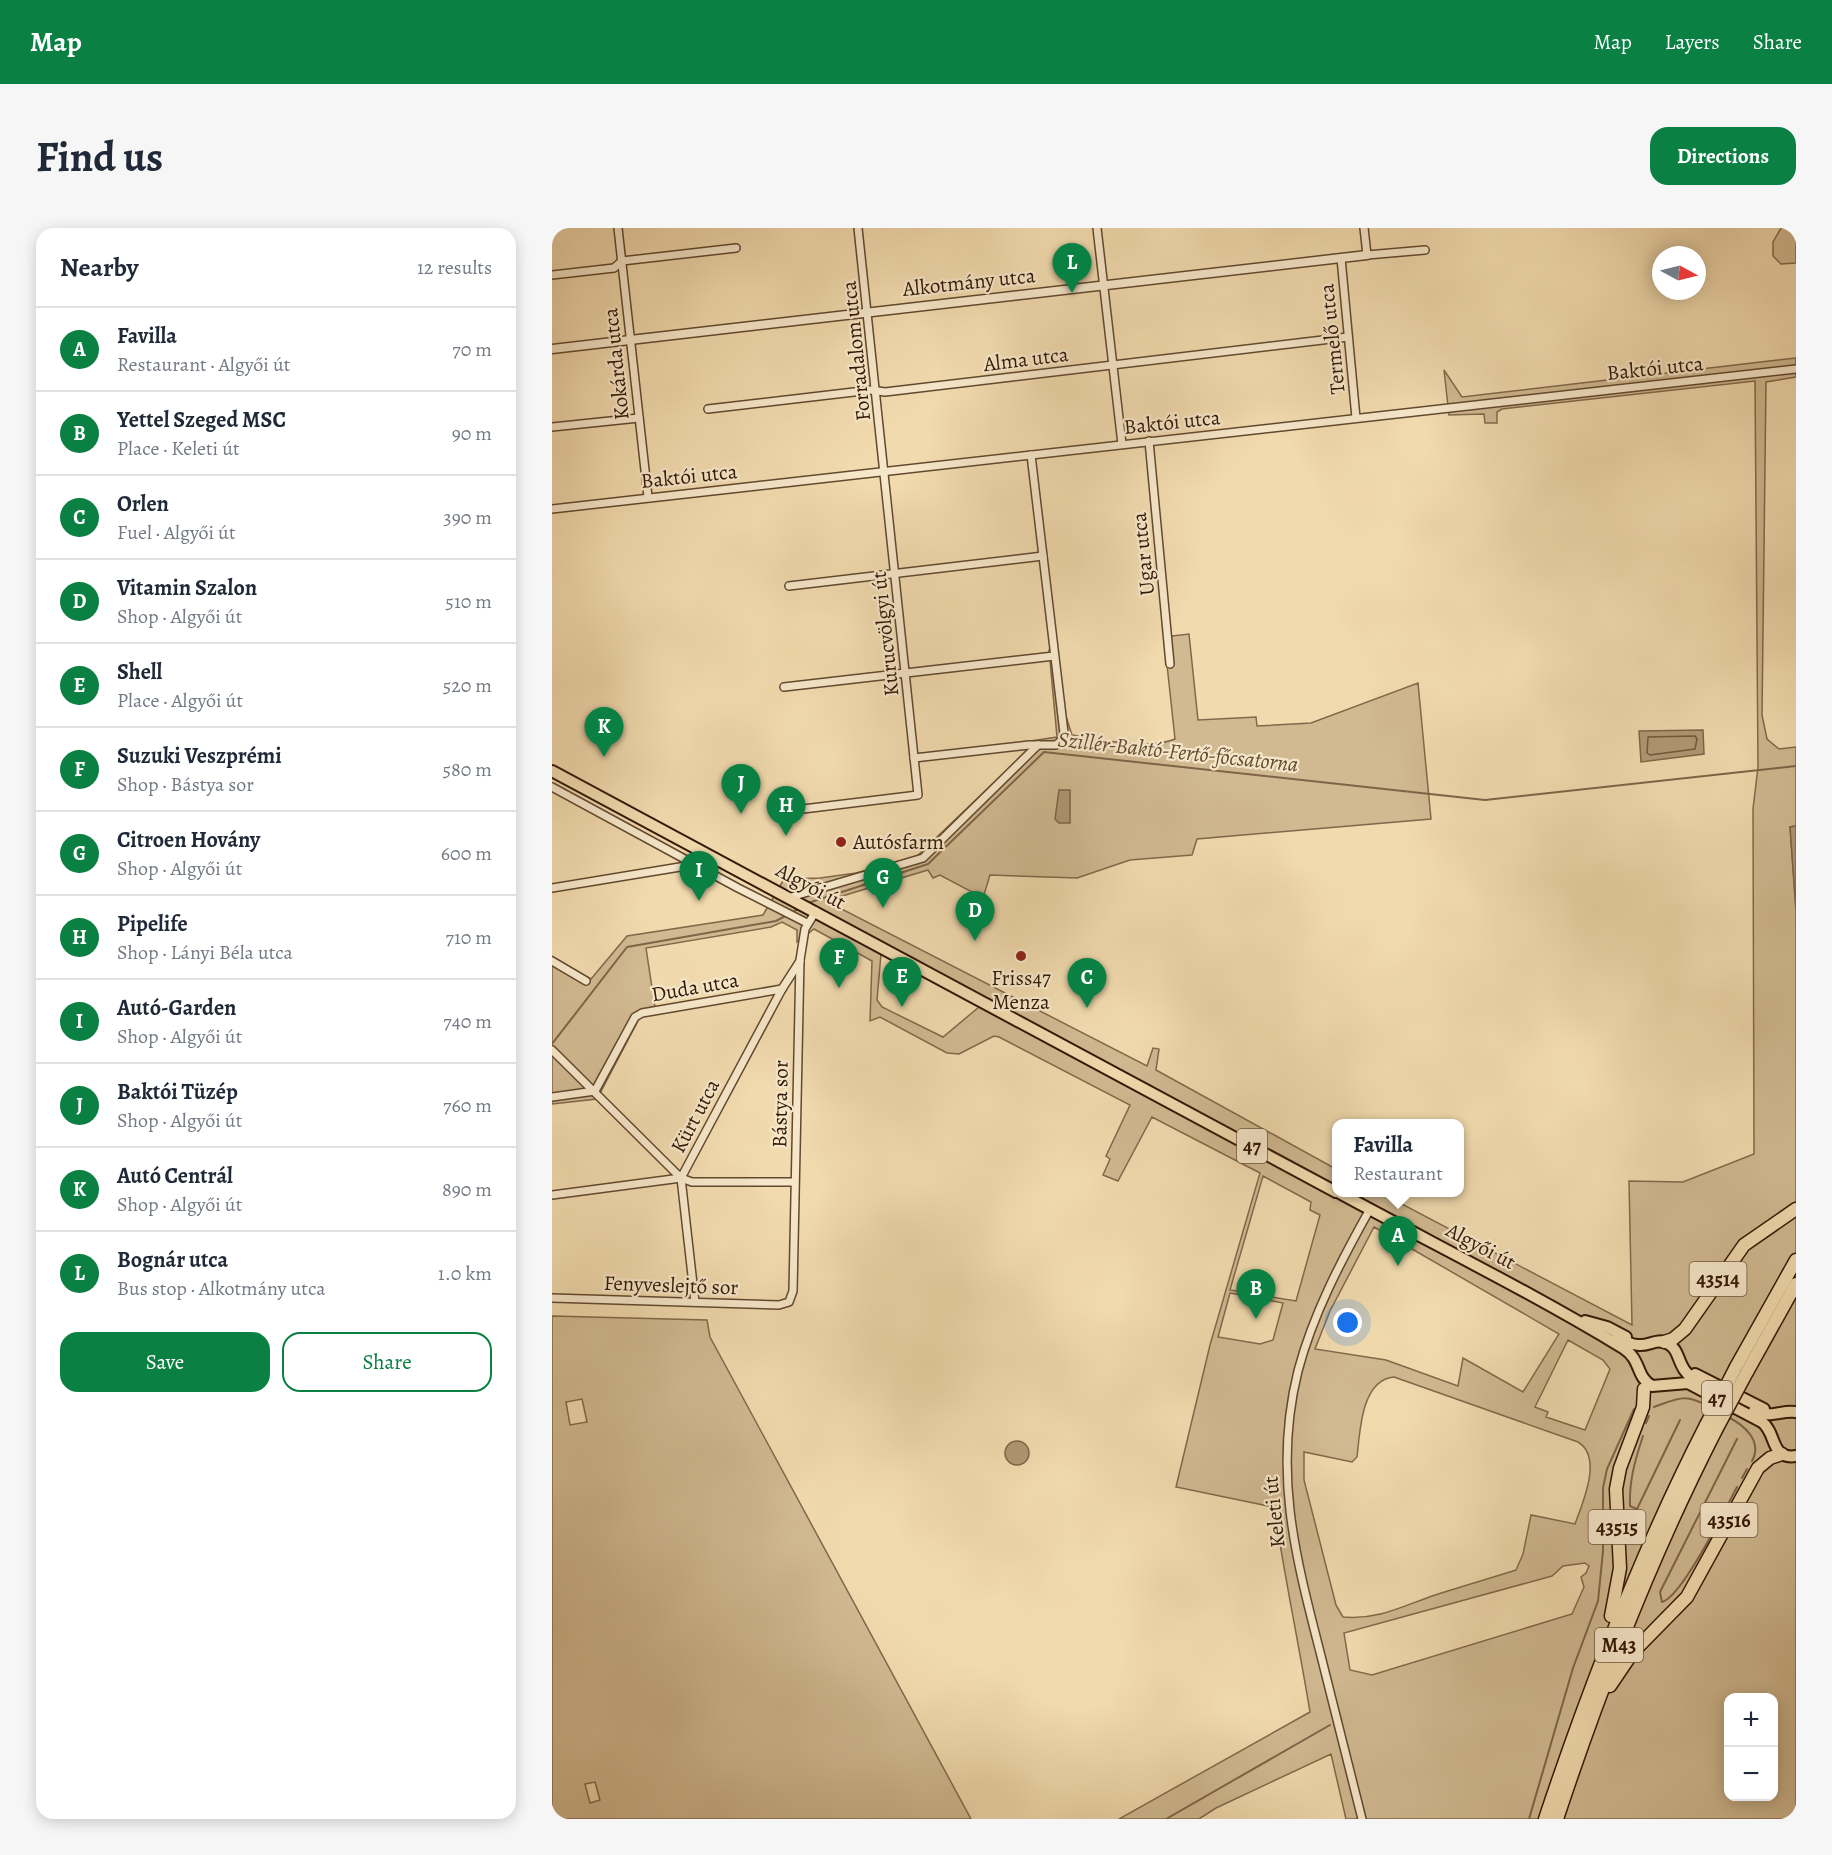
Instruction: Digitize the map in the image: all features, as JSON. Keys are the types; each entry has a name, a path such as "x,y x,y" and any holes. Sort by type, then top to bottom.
{"highway":[{"name":"43514","path":"1669,1340 1685,1329 1744,1245 1796,1209"},
{"name":"M43","path":"1545,1819 1599,1667 1652,1535 1742,1370 1796,1260"},
{"name":"M43","path":"1742,1370 1796,1284"},
{"name":"43515","path":"1599,1667 1620,1568 1616,1489 1620,1468 1643,1407 1644,1389"},
{"name":"M43","path":"1557,1819 1637,1601 1711,1428"},
{"name":"43516","path":"1579,1754 1623,1664 1687,1596 1758,1468 1777,1456"}],"main road":[{"name":"Algyői út","path":"552,771 1332,1189"},
{"name":"Algyői út","path":"1347,1197 1573,1318"},
{"name":"47","path":"1573,1318 1607,1327 1633,1339 1659,1335 1680,1345 1690,1371 1700,1377 1766,1410 1796,1406"},
{"name":"47","path":"1573,1318 1628,1343 1643,1346 1669,1340"},
{"name":"47","path":"1573,1318 1634,1360 1642,1378 1652,1386 1688,1383 1762,1422 1769,1430 1777,1456"},
{"name":"47","path":"1669,1340 1678,1354 1685,1374 1761,1415 1796,1412"},
{"path":"1643,1346 1634,1360 1633,1374 1644,1389"},
{"name":"47","path":"1644,1389 1665,1393 1684,1387 1696,1392 1760,1427 1777,1456"},
{"path":"1777,1456 1796,1456"},
{"path":"1777,1456 1785,1462 1796,1462"}],"street":[{"name":"Kokárda utca","path":"618,228 648,497"},
{"name":"Forradalom utca","path":"858,228 886,471"},
{"path":"1097,228 1122,444"},
{"path":"1364,228 1367,255"},
{"path":"552,274 614,268 622,261 736,248"},
{"name":"Alkotmány utca","path":"552,349 1425,250"},
{"name":"Termelő utca","path":"1341,258 1356,418"},
{"name":"Alma utca","path":"708,409 876,391 885,392 1348,337"},
{"name":"Baktói utca","path":"552,509 1796,369"},
{"path":"552,427 639,418"},
{"name":"Ugar utca","path":"1149,441 1170,664"},
{"path":"914,758 1056,745 1062,740 1064,733 1031,455"},
{"name":"Kurucvölgyi út","path":"795,810 918,795 886,471"},
{"path":"789,586 1043,556"},
{"path":"784,687 1054,656"},
{"path":"794,899 923,858 1038,745"},
{"name":"Algyői út","path":"552,787 807,923"},
{"path":"552,888 676,868 693,862 700,849"},
{"path":"676,868 677,854"},
{"name":"Bástya sor","path":"789,1302 793,1291 800,960 807,923 814,910"},
{"name":"Kürt utca","path":"695,1302 681,1178 783,987 800,960"},
{"path":"552,961 586,981"},
{"name":"Duda utca","path":"594,1091 635,1017 642,1013 799,986"},
{"path":"553,1051 681,1178 692,1182 794,1182"},
{"path":"552,1097 594,1091"},
{"path":"552,1195 681,1178"},
{"name":"Keleti út","path":"1362,1819 1294,1550 1286,1474 1290,1412 1304,1352 1337,1271 1370,1209"},
{"name":"Fenyveslejtő sor","path":"552,1298 779,1305 789,1302"}],"shaded area":[{"path":"1781,228 1796,228 1796,263 1781,264 1773,256 1773,242"},
{"path":"1796,358 1796,377 1766,382 1762,715 1767,739 1779,749 1796,747 1796,826 1790,827 1796,910 1796,1819 1346,1819 1331,1754 1216,1808 1199,1819 1119,1819 1310,1712 1275,1513 1268,1506 1176,1487 1210,1345 1260,1173 1152,1117 1118,1181 1103,1175 1110,1159 1106,1156 1130,1105 999,1037 994,1036 959,1054 947,1053 880,1017 870,1021 872,961 814,929 797,942 797,930 782,922 771,927 646,948 656,1014 640,1017 597,1099 552,1104 552,956 591,979 627,936 763,915 784,879 820,878 856,873 916,857 1031,747 1031,741 1057,737 1049,650 1057,649 1062,704 1072,735 1138,744 1175,739 1164,637 1189,634 1198,720 1256,717 1257,726 1311,723 1418,683 1431,819 1197,839 1192,855 1130,860 1077,878 990,875 983,898 940,875 933,878 928,870 826,901 1147,1066 1153,1048 1159,1049 1156,1070 1332,1167 1332,1197 1389,1197 1632,1325 1629,1181 1683,1182 1754,1154 1753,809 1758,767 1755,381 1502,409 1497,412 1497,423 1485,423 1484,414 1449,415 1444,370 1462,397","holes":["881,954 979,1007 943,1037 882,1007 877,1000","1263,1176 1311,1202 1310,1210 1320,1215 1296,1301 1230,1290","1374,1227 1559,1334 1523,1392 1463,1358 1458,1386 1386,1360 1315,1349 1330,1311","1230,1293 1283,1303 1273,1340 1260,1344 1218,1337","1568,1340 1603,1360 1610,1369 1585,1430 1546,1417 1548,1412 1535,1407","1394,1377 1578,1442 1585,1449 1589,1458 1589,1480 1575,1524 1531,1515 1523,1554 1516,1570 1378,1615 1343,1617 1336,1605 1304,1480 1304,1452 1352,1462 1357,1457 1361,1421 1369,1397 1383,1380","1585,1563 1589,1566 1581,1577 1584,1587 1572,1614 1372,1675 1350,1670 1344,1633 1552,1576 1563,1566"]},
{"path":"552,1316 707,1320 710,1337 971,1819 552,1819","holes":["582,1399 587,1422 570,1425 566,1402","595,1782 600,1800 590,1803 585,1784"]}],"water":[{"path":"1703,730 1704,754 1641,762 1639,731"},
{"path":"1059,790 1070,790 1070,823 1059,823 1055,819"},
{"path":"1796,826 1796,910 1790,827"},
{"path":"1017,1441 1022,1442 1028,1448 1028,1458 1022,1464 1017,1465 1012,1464 1006,1458 1005,1453 1006,1448 1012,1442"}],"waterway":[{"name":"Szillér-Baktó-Fertő-főcsatorna","path":"808,903 928,864 1044,752 1485,800 1796,766"},
{"name":"Szillér-Baktó-Fertő-főcsatorna","path":"552,1044 627,947 776,921 798,909"},
{"path":"1654,1407 1682,1398 1688,1398 1710,1407"},
{"path":"1529,1819 1573,1668 1598,1601 1603,1551 1603,1488 1607,1469 1634,1409"},
{"path":"1646,1423 1649,1416"},
{"path":"1728,1417 1750,1434 1755,1447 1752,1461"},
{"path":"1643,1436 1630,1488 1630,1506 1637,1509 1680,1420"},
{"path":"1737,1439 1660,1592 1662,1602 1670,1597 1691,1569 1737,1487"},
{"path":"1742,1478 1747,1469"},
{"path":"1166,1819 1330,1725"}],"place":[{"name":"Bognár utca","path":"1072,293"},
{"name":"Autó Centrál","path":"604,757"},
{"name":"Baktói Tüzép","path":"741,814"},
{"name":"Pipelife","path":"786,836"},
{"name":"Autósfarm","path":"841,842"},
{"name":"Autó-Garden","path":"699,901"},
{"name":"Citroen Hovány","path":"883,908"},
{"name":"Vitamin Szalon","path":"975,941"},
{"name":"Friss47 Menza","path":"1021,956"},
{"name":"Suzuki Veszprémi","path":"839,988"},
{"name":"Shell","path":"902,1007"},
{"name":"Orlen","path":"1087,1008"},
{"name":"Favilla","path":"1398,1266"},
{"name":"Yettel Szeged MSC","path":"1256,1319"}]}
